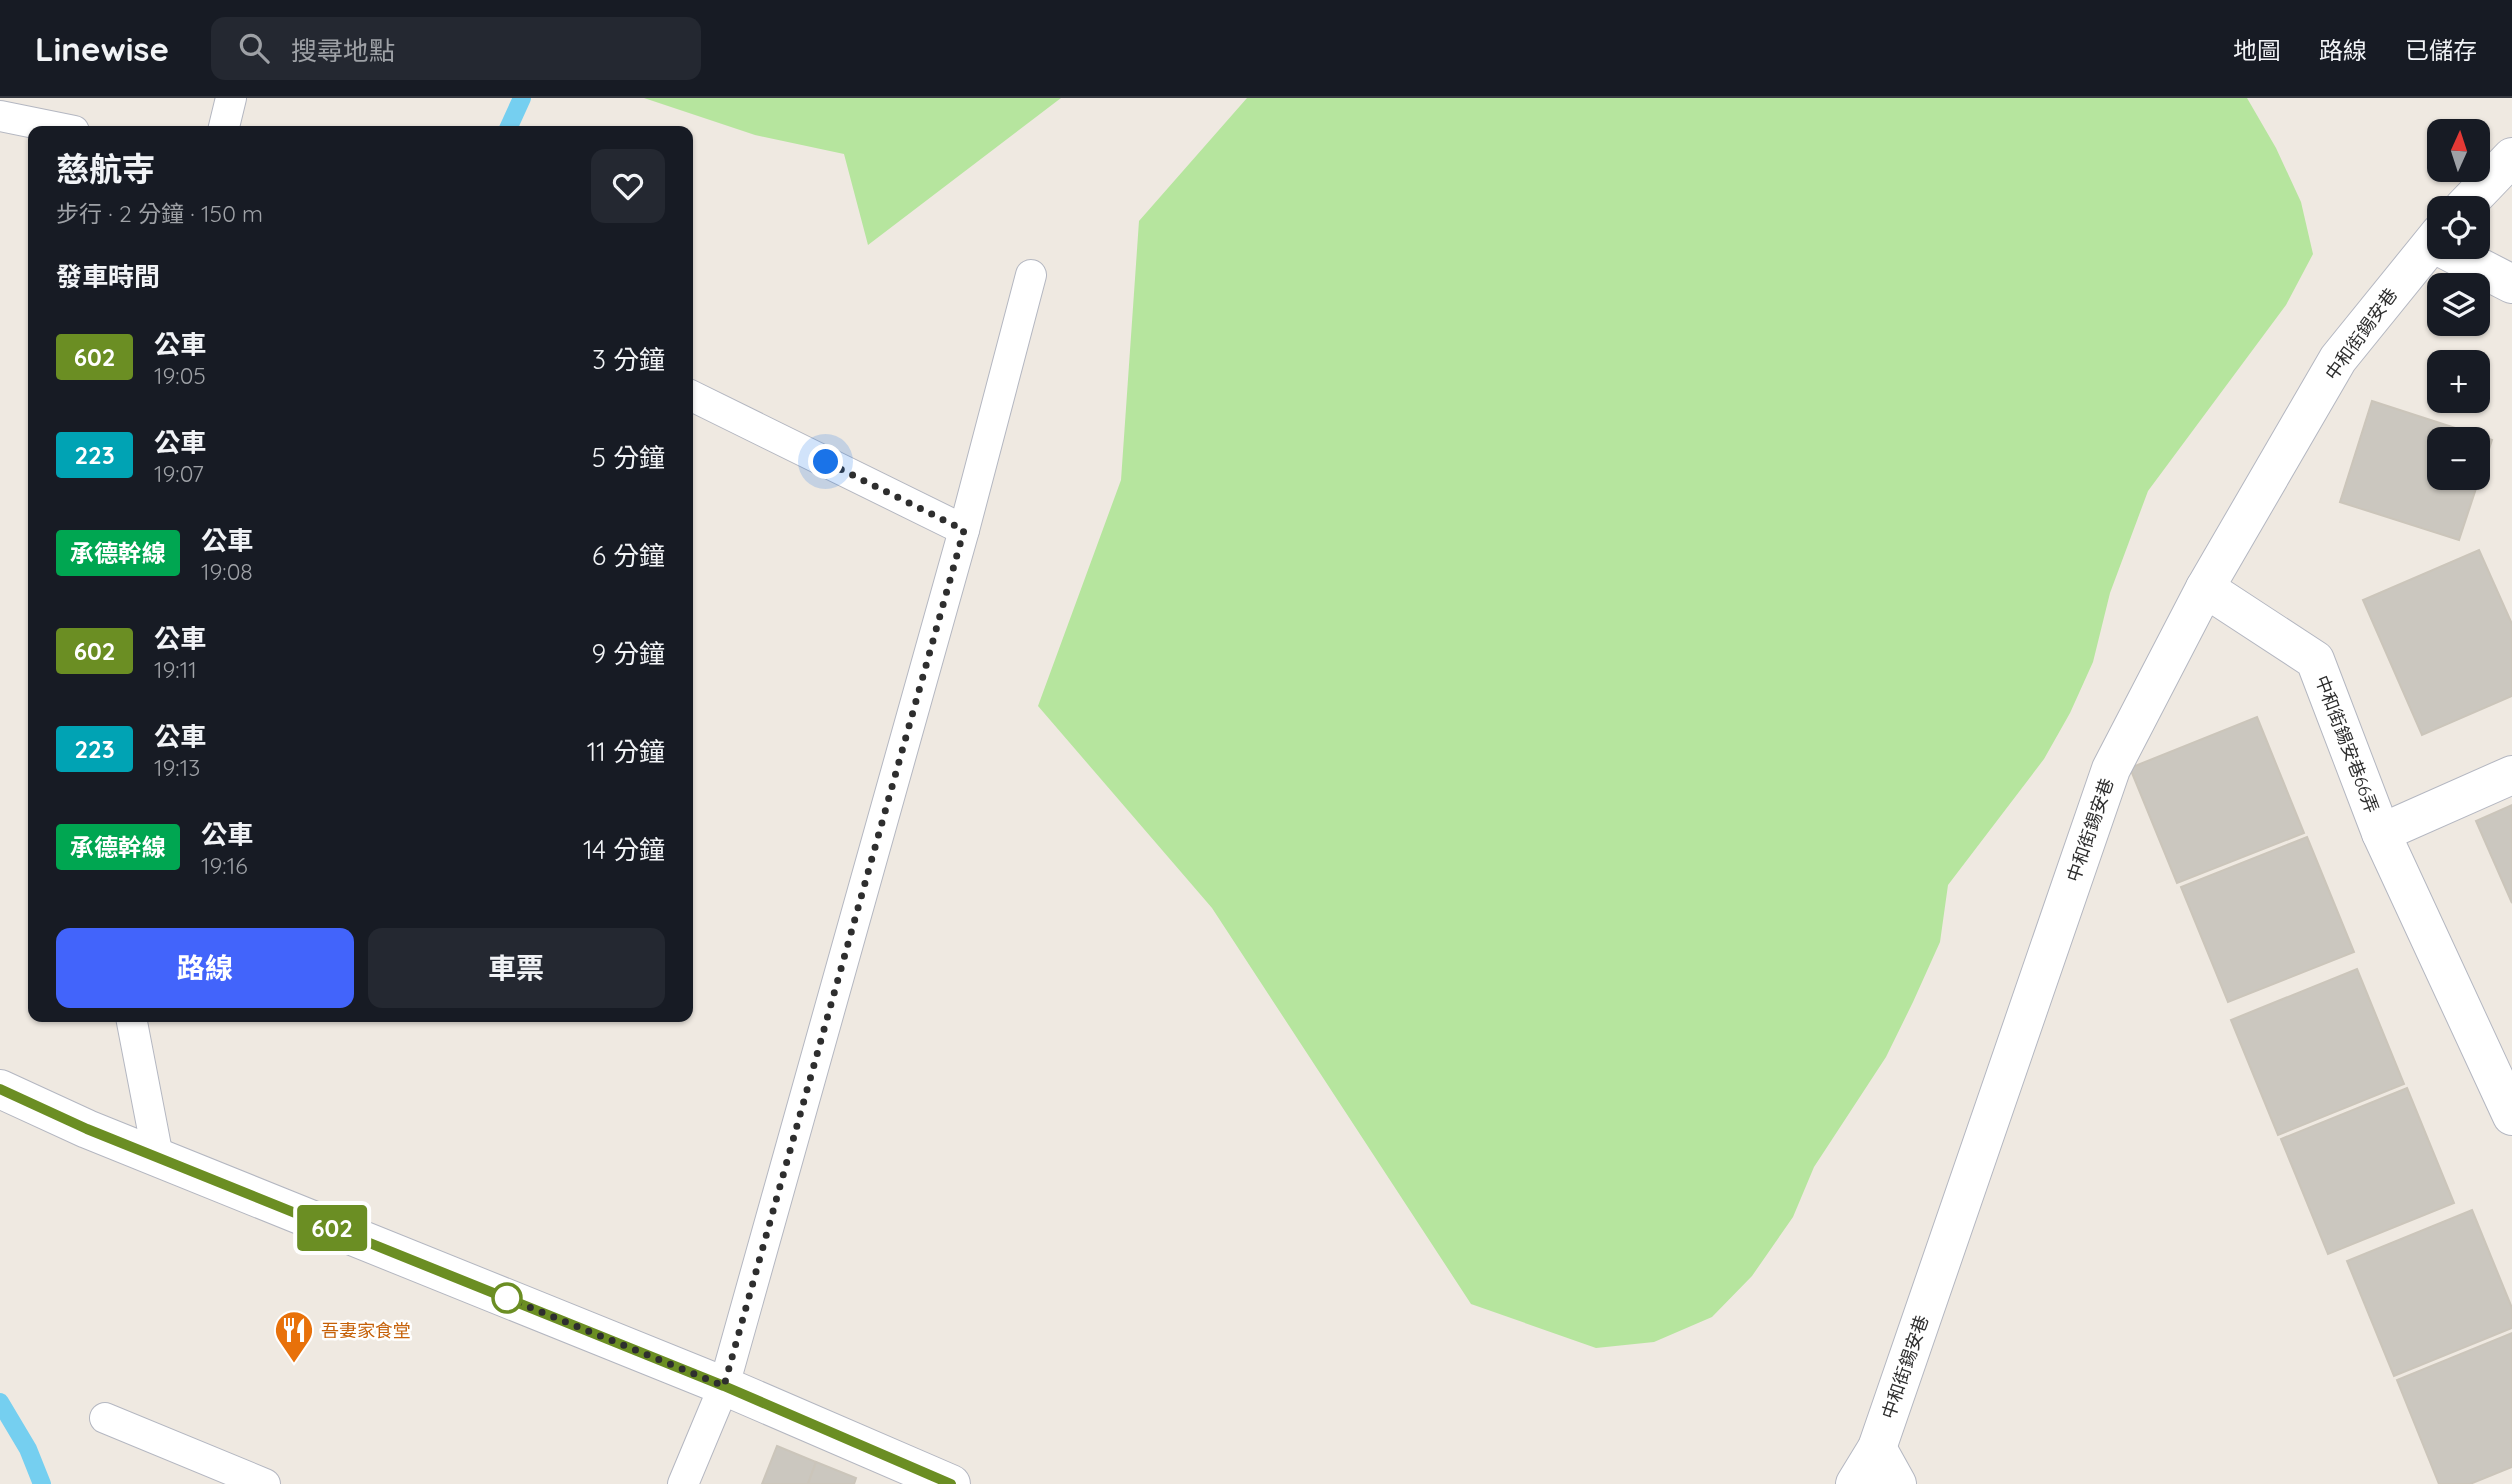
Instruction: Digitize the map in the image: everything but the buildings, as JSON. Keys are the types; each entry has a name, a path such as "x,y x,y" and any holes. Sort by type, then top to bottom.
{"street":[{"path":"2475,196 2512,158"},
{"name":"中和街錫安巷","path":"1855,1484 1877,1448 2111,769 2205,588 2338,359 2427,254"},
{"path":"2467,259 2512,284"},
{"name":"中和街錫安巷66弄","path":"2205,588 2315,660 2381,834 2512,1116"},
{"name":"中和街錫安巷66弄","path":"2381,834 2512,775"},
{"path":"0,1089 158,1157 724,1386 951,1484"},
{"path":"1877,1448 1897,1484"}],"lane":[{"path":"224,126 231,98"},
{"path":"0,116 50,126"},
{"path":"683,1484 724,1386 964,530 1031,275"},
{"path":"693,396 964,530"},
{"path":"132,1022 158,1157"},
{"path":"105,1418 265,1484"}],"green space":[{"path":"644,98 1061,98 868,245 844,154 755,135"},
{"path":"1247,98 2247,98 2276,148 2301,202 2313,254 2286,305 2148,491 2110,593 2093,662 2070,713 2044,759 1948,885 1940,942 1886,1057 1814,1167 1793,1217 1752,1276 1712,1317 1654,1342 1596,1348 1471,1304 1212,908 1038,706 1121,480 1139,221"}],"waterway":[{"path":"509,126 522,98"},
{"path":"0,1402 28,1449 42,1484"}],"bus line":[{"name":"602","path":"0,1089 87,1129 724,1386 951,1484"}],"place":[{"name":"吾妻家食堂","path":"294,1364"}],"route":[{"path":"507,1298 505,1297 724,1386 964,530 826,462"}]}
